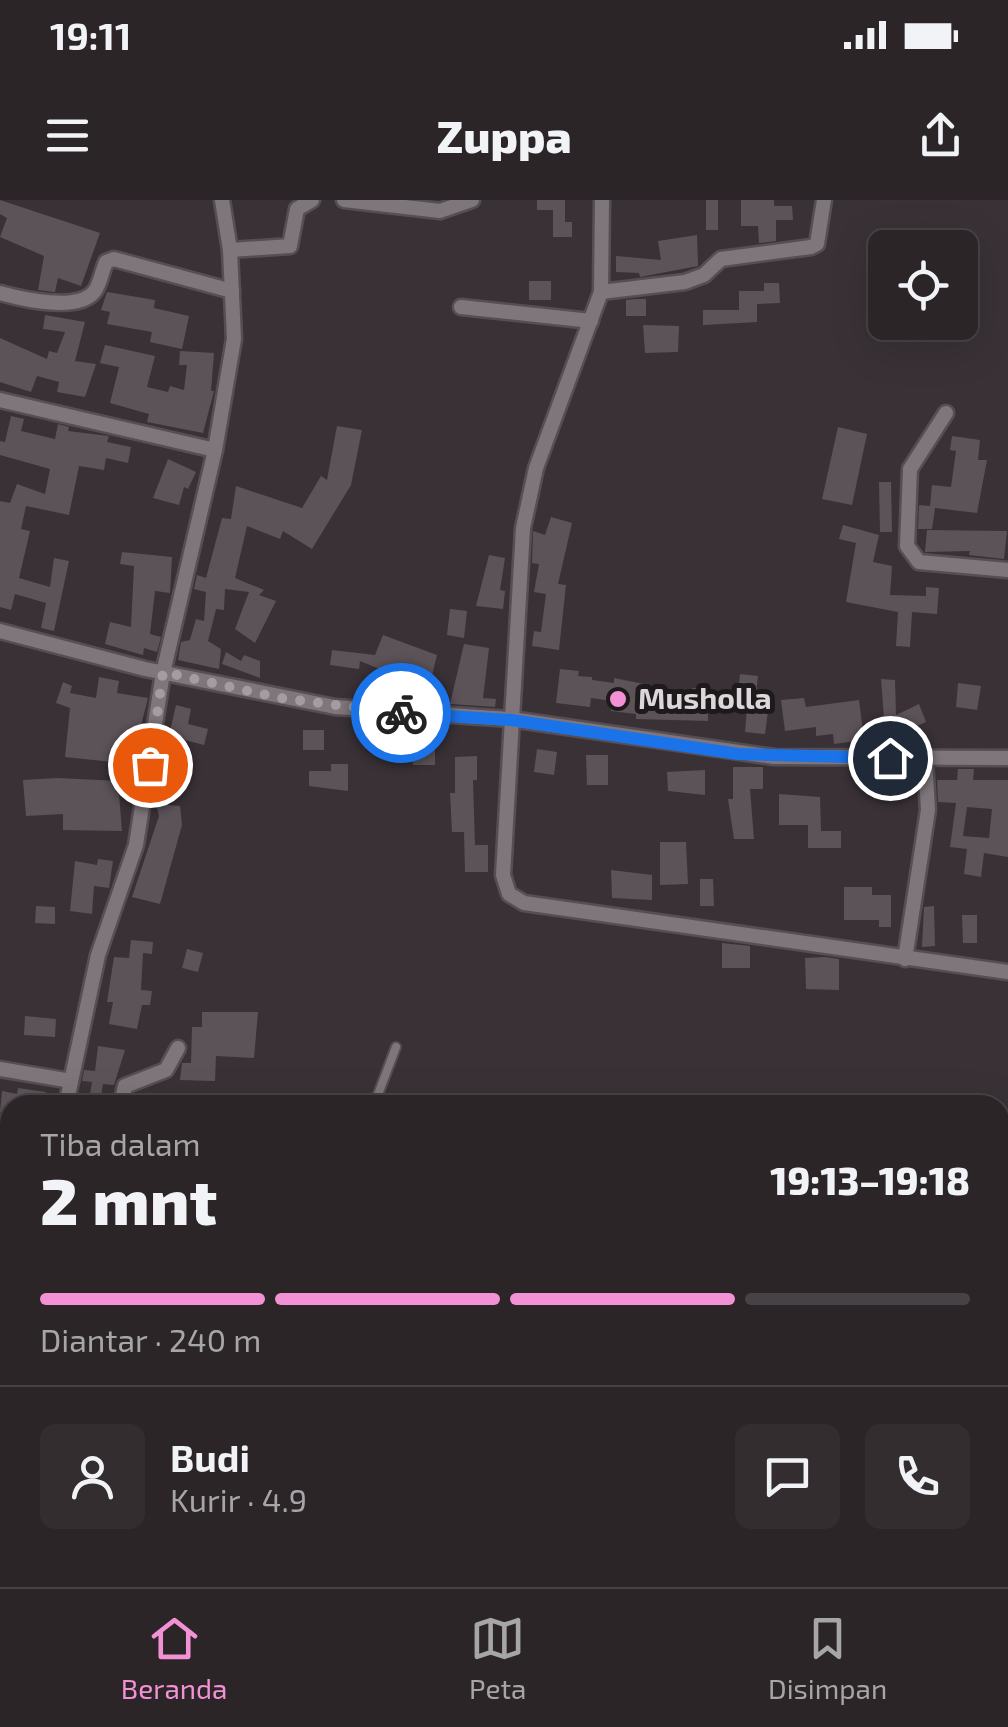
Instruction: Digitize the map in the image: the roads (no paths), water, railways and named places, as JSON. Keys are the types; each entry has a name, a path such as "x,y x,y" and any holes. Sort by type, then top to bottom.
{"street":[{"path":"68,1095 98,955 136,844 163,672 215,450 234,339 230,250 222,200"},
{"path":"230,250 284,250 294,241 297,209 312,200"},
{"path":"344,200 440,211 472,200"},
{"path":"602,200 601,292 527,500 503,875 516,900 1008,972"},
{"path":"601,292 684,282 704,275 721,260 810,247 817,244 824,200"},
{"path":"0,293 42,304 86,298 96,290 106,262 114,260 232,291"},
{"path":"461,307 591,322"},
{"path":"0,400 215,450"},
{"path":"946,413 910,469 908,546 919,562 1008,570"},
{"path":"0,631 163,672 335,706 511,720 738,754 1008,758"},
{"path":"905,959 928,810 925,758"},
{"path":"123,1095 125,1086 166,1070 178,1048"},
{"path":"0,1069 71,1081"}],"lane":[{"path":"378,1095 396,1047"}],"place":[{"name":"Musholla","path":"618,699"}]}
